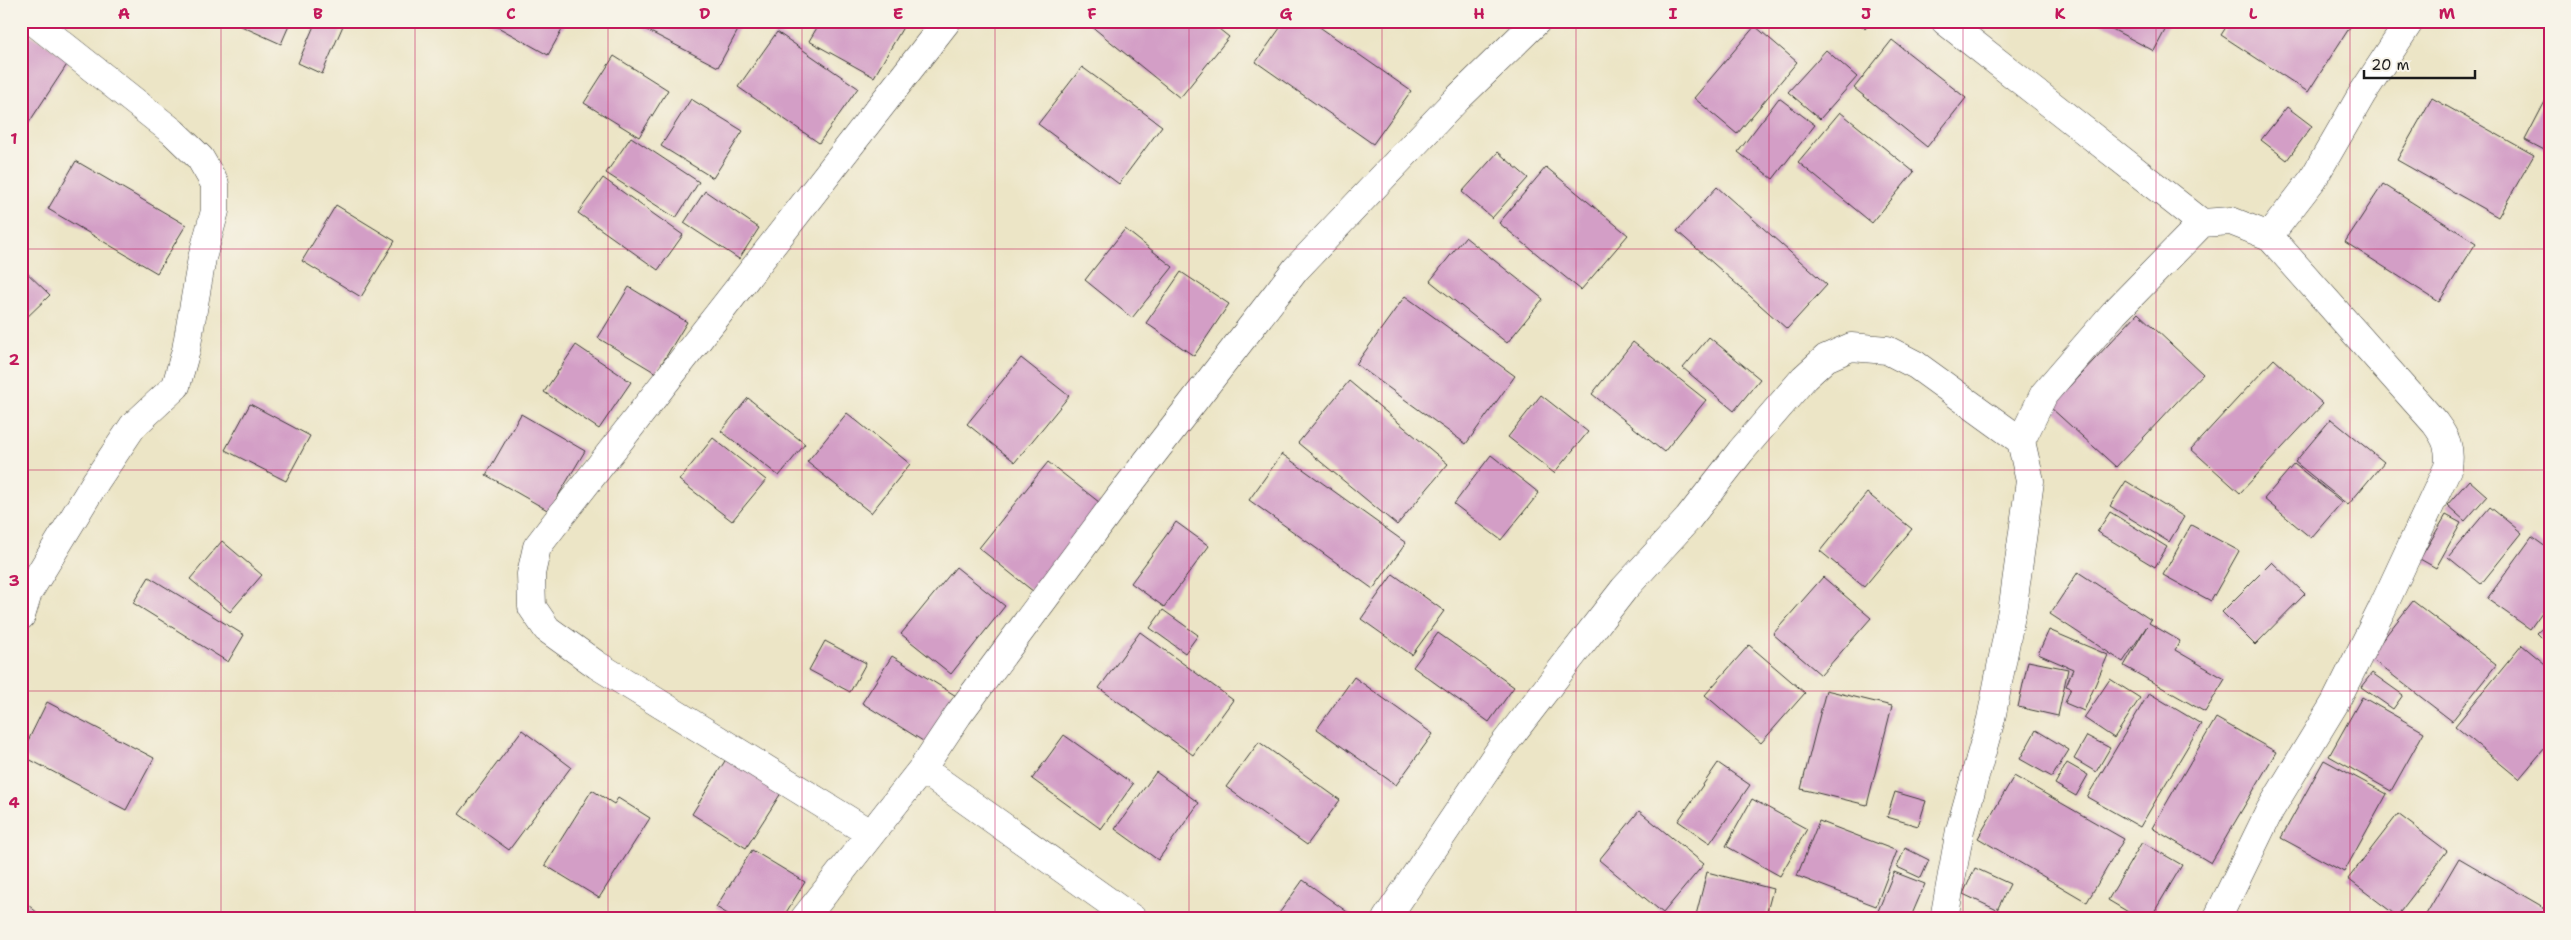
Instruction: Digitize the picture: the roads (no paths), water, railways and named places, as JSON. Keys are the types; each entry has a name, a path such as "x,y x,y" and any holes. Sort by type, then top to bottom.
{"street":[{"path":"871,834 605,670 547,629 532,607 531,574 537,547 947,21"},
{"path":"1945,21 2202,223"},
{"path":"2269,236 2313,179 2362,94 2410,21"},
{"path":"804,919 922,769 958,715 1121,495 1296,269 1457,99 1536,22"},
{"path":"21,616 28,593 132,426 176,386 186,350 202,258 215,212 215,184 200,158 173,132 41,24"},
{"path":"1944,919 1960,830 1991,719 2013,605 2030,481 2021,441 2044,394 2114,313 2202,223 2231,221 2269,236 2436,423 2447,439 2450,452 2448,467 2381,611 2335,703 2270,810 2217,919"},
{"path":"1386,919 1501,748 1624,589 1688,518 1741,451 1804,378 1826,358 1851,347 1888,350 1916,365 2021,441"},
{"path":"922,769 1133,919"}]}
